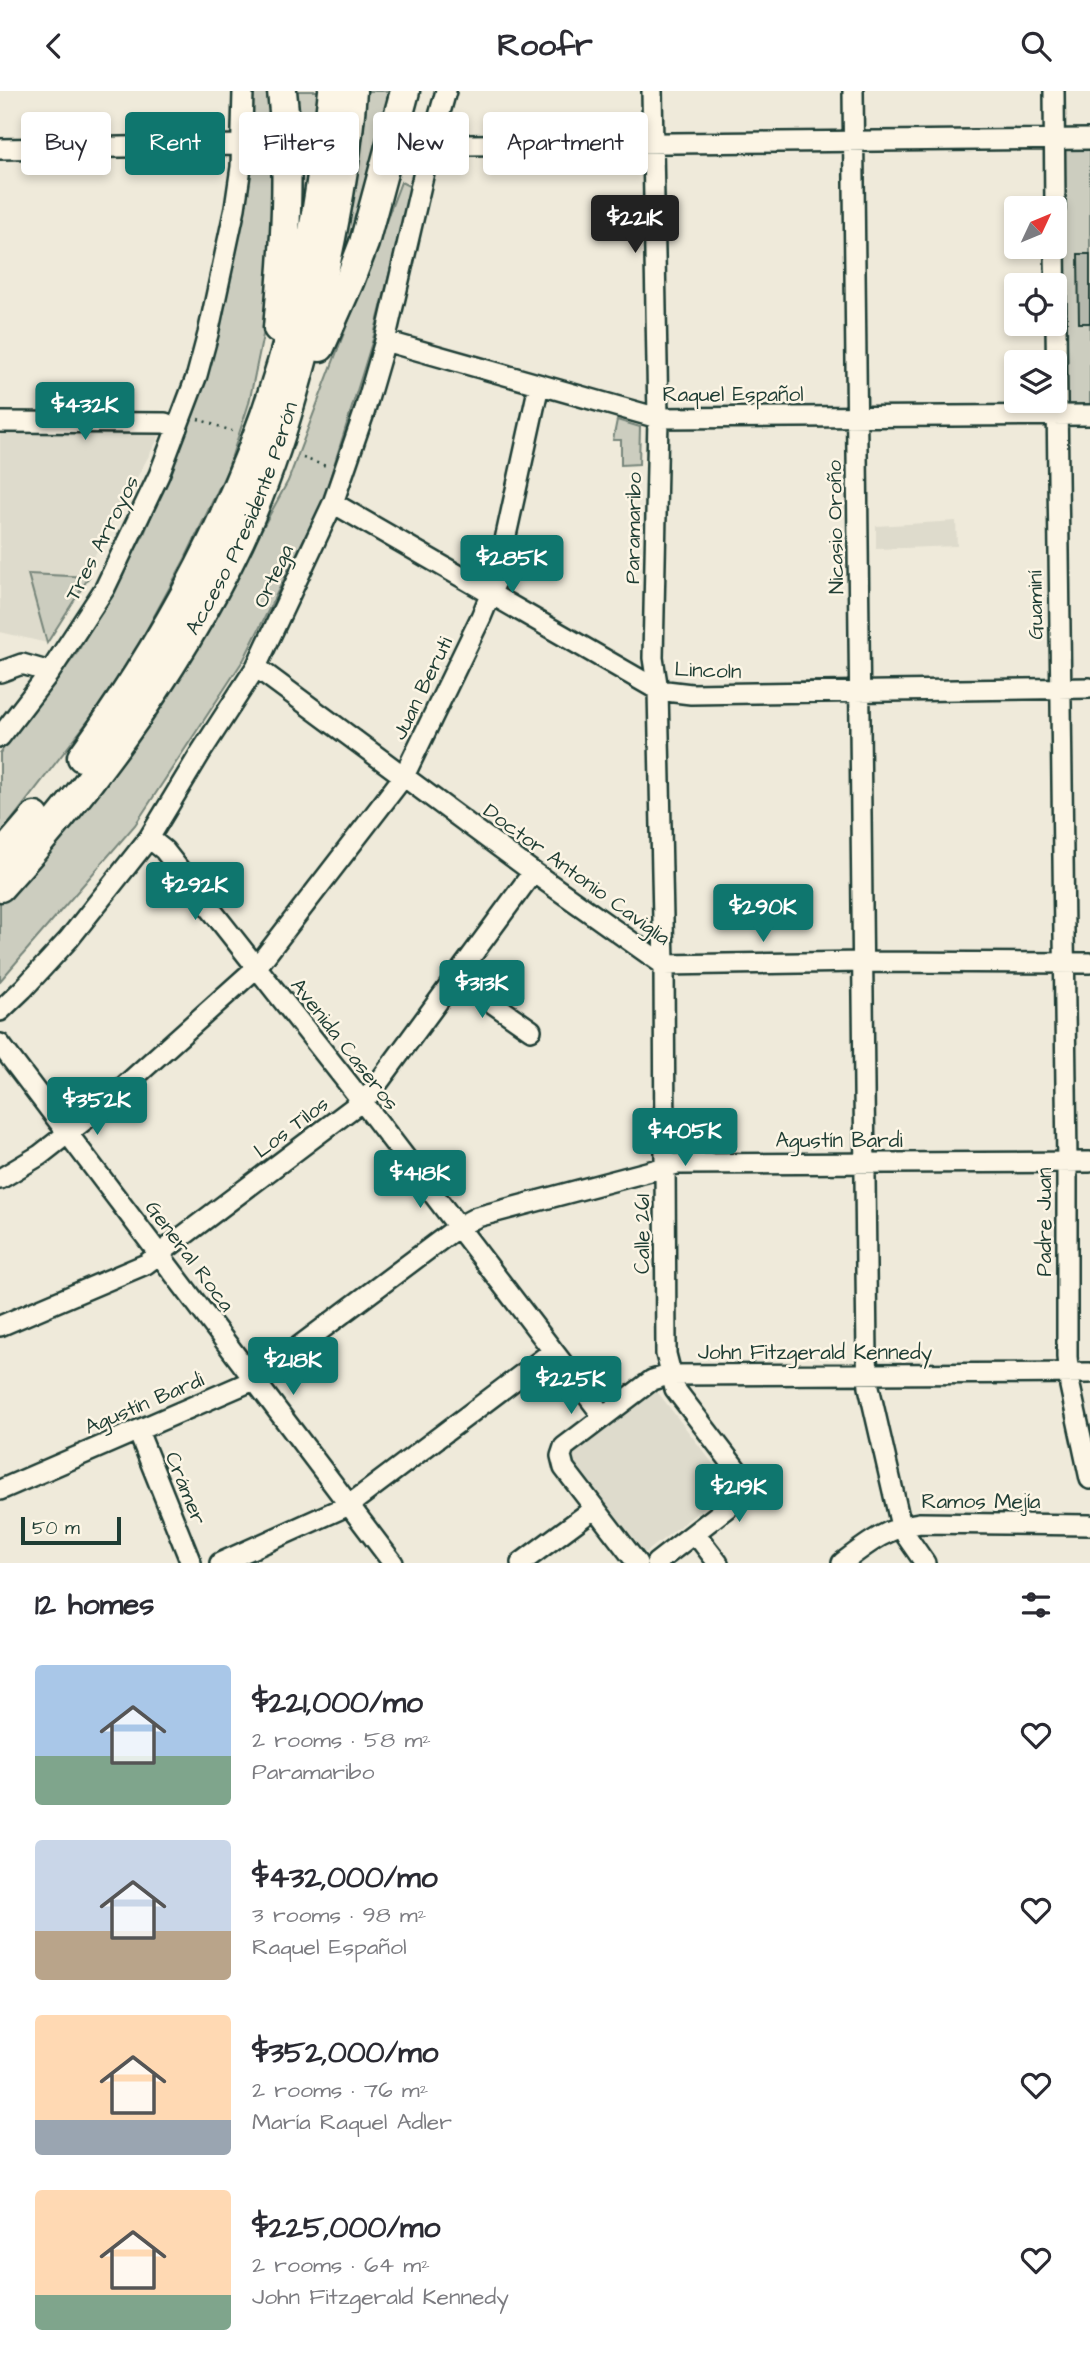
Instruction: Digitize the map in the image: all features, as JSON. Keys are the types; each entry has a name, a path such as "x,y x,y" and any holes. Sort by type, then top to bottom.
{"highway":[{"path":"279,410 276,345 283,271 287,140 282,91"},
{"name":"Acceso Presidente Perón","path":"0,858 73,769 147,663 178,610 279,410 288,342 309,255 333,91"},
{"name":"Acceso Presidente Perón","path":"0,887 53,826 166,673 199,619 235,549 328,261 352,91"},
{"path":"279,410 349,282 364,243 405,91"}],"street":[{"name":"Tres Arroyos","path":"243,91 243,112"},
{"name":"Ortega","path":"441,112 446,91"},
{"name":"Paramaribo","path":"653,91 658,418 653,658 658,690 664,965"},
{"name":"Nicasio Oroño","path":"853,91 863,1163 868,1374 901,1526 925,1563"},
{"path":"1054,91 1055,196"},
{"path":"469,145 1090,139"},
{"path":"0,149 239,145"},
{"name":"Tres Arroyos","path":"0,737 50,672 105,588 140,518 197,375 235,208 239,175"},
{"name":"Ortega","path":"0,1010 69,939 149,838 256,667 333,503 344,472 386,341 425,175"},
{"name":"Guaminí","path":"1055,259 1064,962"},
{"name":"Raquel Español","path":"386,341 658,418 1090,415"},
{"name":"Juan Beruti","path":"0,1179 69,1134 256,968 404,776 496,581 539,385"},
{"path":"0,422 179,421"},
{"name":"Lincoln","path":"333,503 658,690 691,694 1090,688"},
{"path":"0,672 22,664 50,672"},
{"name":"Doctor Antonio Caviglia","path":"256,667 533,872 664,965 1090,963"},
{"name":"Avenida Caseros","path":"149,838 164,850 362,1101 603,1416"},
{"name":"Los Tilos","path":"0,1326 134,1271 161,1255 362,1101 370,1094 533,872"},
{"name":"Padre Juan","path":"1064,962 1068,1373 1090,1479"},
{"name":"Calle 261","path":"664,965 666,1354 669,1375"},
{"path":"455,977 531,1030"},
{"name":"General Roca","path":"0,1044 393,1563"},
{"name":"Agustín Bardi","path":"0,1490 254,1380 458,1227 477,1217 665,1166 1090,1162"},
{"path":"220,1563 349,1505 552,1351"},
{"name":"John Fitzgerald Kennedy","path":"595,1508 564,1468 561,1456 565,1447 644,1385 669,1375 1090,1373"},
{"path":"656,1563 737,1500 744,1486 737,1470 680,1398 669,1375"},
{"name":"Crámer","path":"138,1431 191,1563"},
{"path":"521,1563 595,1508 637,1563"},
{"name":"Ramos Mejía","path":"842,1563 869,1542 901,1526 920,1523 1090,1525"},
{"path":"695,1533 718,1563"}],"path":[{"path":"179,421 232,431"},
{"path":"303,458 344,472"}],"shaded area":[{"path":"252,91 276,91 275,112 250,112"},
{"path":"288,91 320,91 317,112 288,112"},
{"path":"358,91 399,91 393,112 373,112 373,175 376,175 333,289 347,175 359,175 359,112 355,112"},
{"path":"1060,148 1090,150 1090,407 1067,407 1067,350 1065,350 1064,336 1067,336 1067,273 1063,273 1063,259 1068,259 1068,196 1061,196"},
{"path":"243,175 273,175 269,306 249,403 227,471 185,559 119,681 0,835 0,753 77,653 144,534 202,390 236,246"},
{"path":"290,175 307,175 292,271"},
{"path":"401,182 411,187 373,339 323,501 244,659 135,825 0,981 0,901 94,797 194,654 288,481"},
{"path":"617,420 640,427 639,464 621,465 621,440 613,440"},
{"path":"0,422 165,426 47,643 0,632"},
{"path":"956,521 957,546 876,549 876,526"},
{"path":"28,574 89,577 47,643"},
{"path":"656,1390 731,1487 645,1553 570,1456"}],"building":[{"path":"1078,254 1090,254 1090,323 1079,323"}]}
